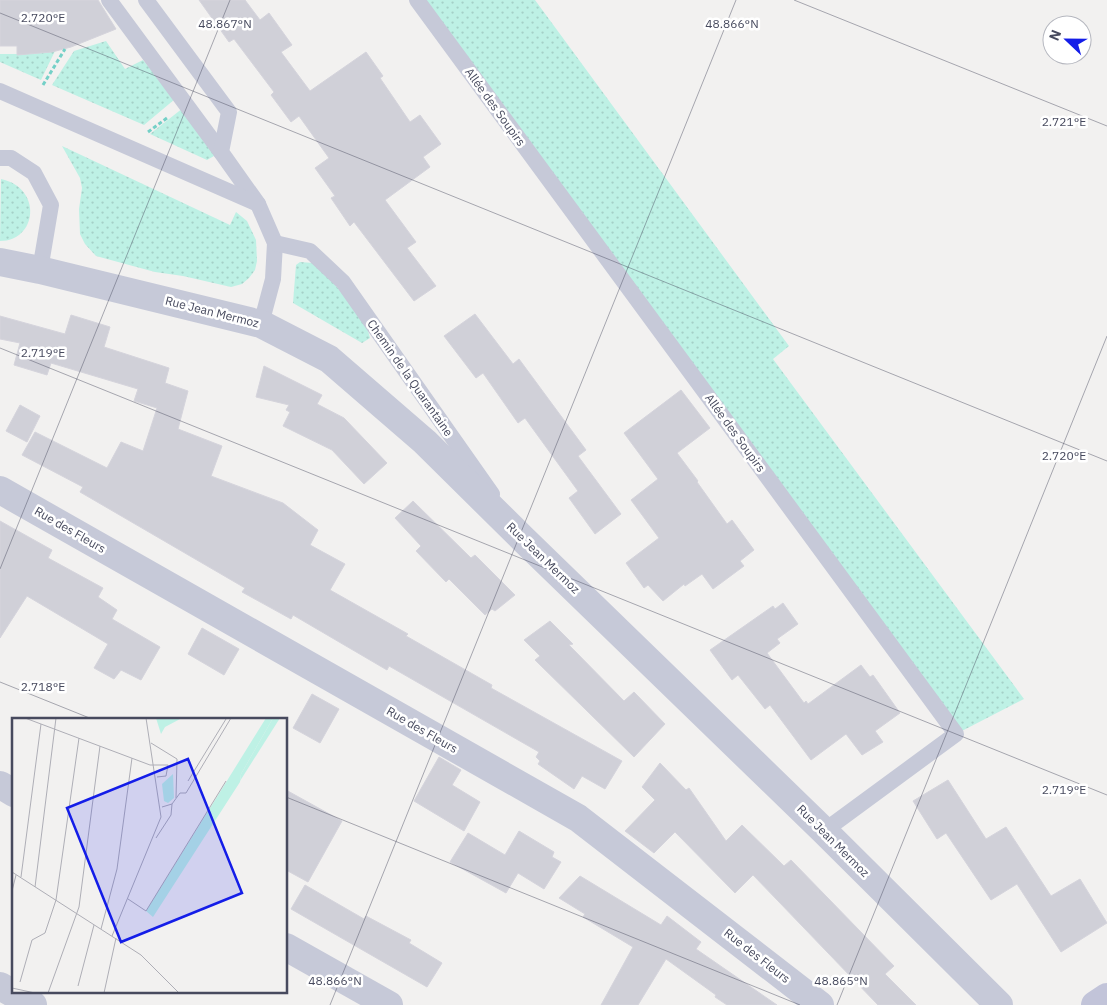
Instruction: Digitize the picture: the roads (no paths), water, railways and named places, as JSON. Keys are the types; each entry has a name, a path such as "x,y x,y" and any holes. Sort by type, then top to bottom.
{"main road":[{"path":"1095,1005 1107,996"}],"street":[{"name":"Rue Jean Mermoz","path":"0,262 261,324 330,359 426,442 999,1005"},
{"name":"Rue des Fleurs","path":"0,490 578,818 820,1005"},
{"path":"0,785 12,792"},
{"path":"288,948 389,1005"},
{"path":"0,986 33,1005"}],"lane":[{"path":"109,0 187,104 258,204 275,244 273,280 261,324"},
{"path":"146,0 229,112 221,152"},
{"name":"Allée des Soupirs","path":"417,0 956,734 824,831"},
{"path":"0,91 258,204"},
{"path":"0,158 11,158 34,174 51,205 40,270"},
{"name":"Chemin de la Quarantaine","path":"275,244 310,251 343,282 524,540"}]}
